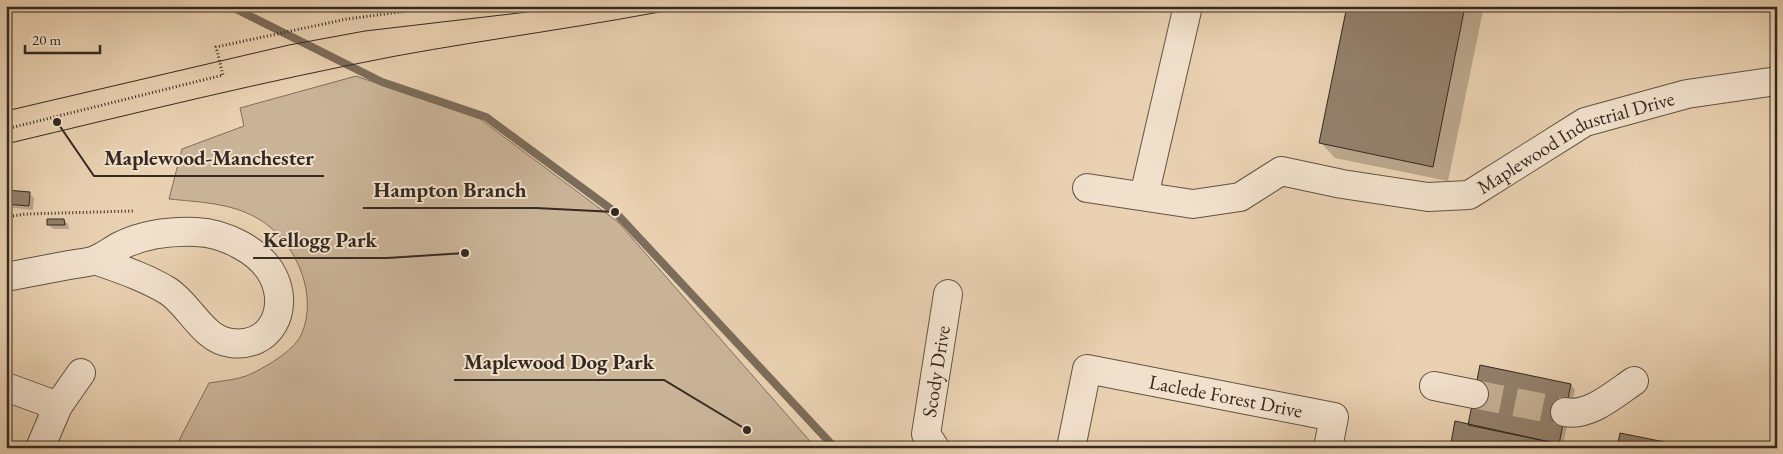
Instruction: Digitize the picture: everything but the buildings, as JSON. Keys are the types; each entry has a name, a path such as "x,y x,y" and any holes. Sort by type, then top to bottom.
{"street":[{"path":"1144,196 1188,6"},
{"name":"Maplewood Industrial Drive","path":"1086,188 1193,204 1240,197 1281,171 1342,184 1428,196 1469,194 1586,122 1687,94 1777,81"},
{"path":"6,277 94,260 122,244 145,236 164,232 197,232 218,236 238,243 259,258 274,276 280,297 277,317 266,335 250,342 230,343 215,338 185,305 169,292 147,280 94,260"},
{"name":"Scody Drive","path":"935,448 926,434 948,294"},
{"name":"Laclede Forest Drive","path":"1071,448 1087,369 1334,417 1328,448"},
{"path":"40,448 58,406 81,373"},
{"path":"1565,412 1571,413 1586,410 1634,382"},
{"path":"1434,386 1474,394"},
{"path":"6,387 58,406"}],"path":[{"path":"6,129 223,75 216,47 347,19 446,6"},
{"path":"6,217 26,214 135,211"}],"shaded area":[{"path":"356,76 480,119 618,222 816,448 175,448 209,383 246,376 269,364 292,347 301,335 306,319 307,302 300,268 292,252 269,226 245,212 235,209 214,204 169,199 182,149 244,126 240,108"}],"waterway":[{"path":"230,6 382,82 486,117 615,212 835,448"}],"tunnel":[{"path":"1474,394 1565,412"}],"tram line":[{"path":"6,111 289,45 365,31 579,6"},
{"path":"6,144 298,76 396,56 690,6"}],"place":[{"name":"Maplewood-Manchester","path":"57,122"},
{"name":"Hampton Branch","path":"615,212"},
{"name":"Kellogg Park","path":"465,253"},
{"name":"Maplewood Dog Park","path":"747,430"}]}
